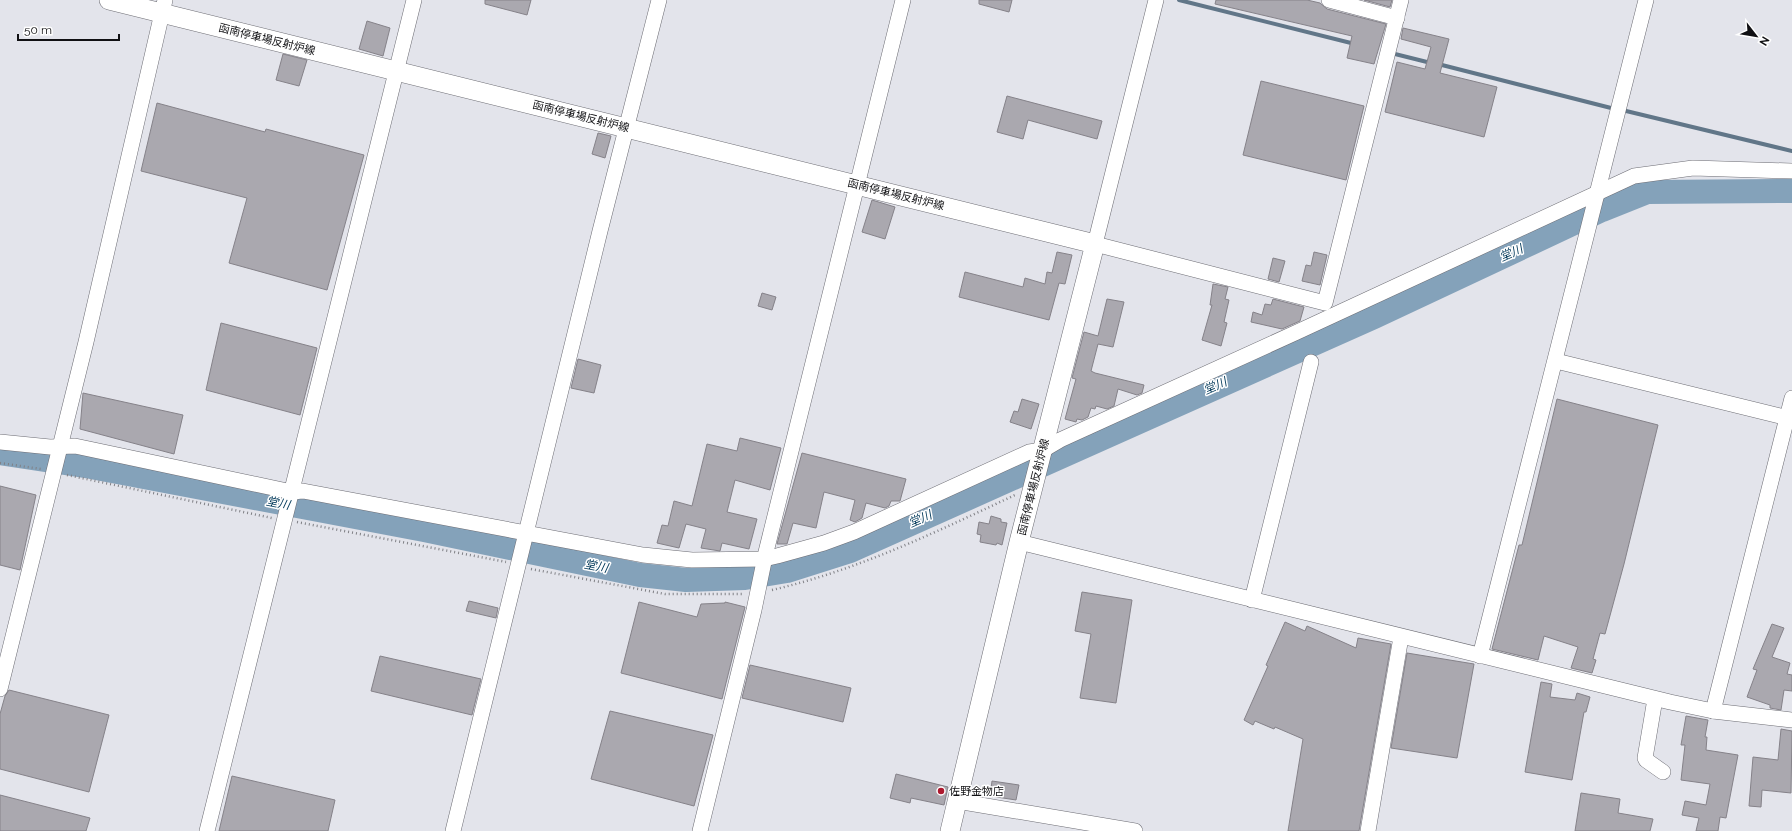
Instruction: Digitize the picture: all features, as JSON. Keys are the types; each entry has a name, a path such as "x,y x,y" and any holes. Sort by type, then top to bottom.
{"main road":[{"name":"函南停車場反射炉線","path":"109,0 163,7 397,70 1095,244 1019,542 950,831"}],"street":[{"path":"207,831 288,513 414,0"},
{"path":"453,831 525,534 660,0"},
{"path":"700,831 856,184 903,0"},
{"path":"1156,0 1095,244 1327,310"},
{"path":"1330,0 1397,18"},
{"path":"1327,310 1401,0"},
{"path":"1480,656 1646,0"},
{"path":"0,689 105,263 163,7"},
{"path":"0,442 50,447 83,447 292,492 303,491 643,555 674,559 764,561 824,543 854,532 1029,452 1043,450 1060,440 1327,310 1596,194 1634,176 1692,168 1792,171"},
{"path":"1556,360 1790,419"},
{"path":"1252,600 1311,362"},
{"path":"1713,710 1790,419 1792,398"},
{"path":"1019,542 1655,699 1713,710 1792,720"},
{"path":"1368,831 1401,637"},
{"path":"1655,699 1645,758 1663,772"},
{"path":"957,801 1135,831"}],"building":[{"path":"485,0 531,0 527,15 485,4"},
{"path":"979,0 1012,0 1009,12 979,4"},
{"path":"1216,0 1307,0 1320,3 1327,9 1386,24 1374,64 1347,58 1352,36 1215,4"},
{"path":"1364,0 1392,0 1390,7"},
{"path":"367,21 390,28 383,56 359,49"},
{"path":"1403,28 1449,39 1440,73 1497,87 1484,137 1385,112 1397,62 1425,69 1431,47 1401,39"},
{"path":"283,54 307,60 299,86 276,80"},
{"path":"1261,81 1364,106 1346,180 1243,155"},
{"path":"1007,96 1102,121 1097,139 1028,120 1023,139 997,132"},
{"path":"157,103 265,132 266,129 364,155 327,290 229,263 247,198 141,171"},
{"path":"598,133 611,136 605,158 592,154"},
{"path":"872,200 895,207 885,239 862,232"},
{"path":"1057,252 1072,255 1065,284 1059,283 1049,320 959,297 965,272 1023,287 1025,278 1045,284 1047,272 1052,273"},
{"path":"1314,252 1327,255 1320,285 1302,281 1306,265 1311,266"},
{"path":"1273,258 1285,261 1279,282 1268,279"},
{"path":"1213,284 1228,287 1225,299 1229,300 1224,322 1227,323 1221,346 1202,340 1212,305 1210,305"},
{"path":"762,293 776,297 772,310 758,306"},
{"path":"1107,299 1124,302 1113,347 1098,344 1091,371 1144,385 1142,393 1137,395 1118,389 1114,406 1107,409 1096,406 1095,409 1091,408 1088,417 1082,420 1077,419 1076,422 1065,419 1076,379 1072,378 1084,332 1098,336"},
{"path":"1273,299 1304,307 1300,321 1282,329 1251,322 1253,312 1262,315 1265,304 1271,305"},
{"path":"221,323 317,348 300,415 206,390"},
{"path":"578,359 601,365 594,393 571,388"},
{"path":"83,393 183,415 174,454 80,429"},
{"path":"1022,399 1039,404 1031,429 1010,422 1014,411 1018,412"},
{"path":"1557,399 1658,425 1624,564 1605,634 1600,633 1593,659 1596,660 1592,673 1571,668 1578,647 1544,636 1538,660 1492,649 1519,545 1522,545"},
{"path":"740,438 781,448 770,490 735,480 727,512 757,519 749,549 722,543 720,551 701,548 706,529 686,524 679,548 657,543 662,525 668,526 674,501 692,506 707,444 737,451"},
{"path":"802,453 906,479 900,501 891,501 889,506 885,508 866,503 862,518 855,522 850,520 855,500 824,492 816,528 793,523 787,544 777,544"},
{"path":"0,486 36,495 20,570 0,565"},
{"path":"991,516 1001,519 1001,522 1007,523 1002,545 997,543 996,545 980,542 981,535 977,534 979,522 989,524"},
{"path":"1082,592 1132,600 1116,703 1080,698 1091,634 1075,631"},
{"path":"469,601 498,608 496,618 466,611"},
{"path":"639,602 697,617 701,604 725,602 745,607 722,699 621,673"},
{"path":"1285,622 1305,631 1307,626 1356,648 1358,638 1391,644 1359,831 1288,831 1303,739 1275,727 1274,729 1255,721 1253,725 1244,720 1268,666 1266,665"},
{"path":"1772,624 1784,628 1772,657 1790,663 1787,674 1792,675 1792,691 1784,690 1781,710 1770,708 1770,705 1747,697 1757,670 1753,669"},
{"path":"1407,653 1474,664 1457,758 1391,748"},
{"path":"380,656 481,679 472,715 371,691"},
{"path":"750,665 851,688 843,722 742,698"},
{"path":"1541,682 1552,684 1550,697 1575,700 1577,693 1590,697 1586,712 1584,712 1572,780 1525,772"},
{"path":"9,690 109,715 89,792 0,769 0,714 5,696"},
{"path":"610,711 713,735 694,806 591,779"},
{"path":"1686,716 1708,720 1705,737 1707,737 1706,750 1738,755 1726,818 1720,817 1718,831 1696,831 1699,818 1682,815 1685,801 1706,805 1710,784 1681,780 1685,745 1681,745"},
{"path":"1781,729 1792,731 1791,793 1762,790 1761,807 1749,806 1753,757 1778,760"},
{"path":"896,774 948,787 944,805 911,798 910,803 890,798"},
{"path":"232,776 335,800 328,831 219,831"},
{"path":"992,781 1019,785 1016,800 990,796"},
{"path":"1581,793 1620,799 1618,813 1653,819 1650,831 1575,831"},
{"path":"0,795 90,818 86,831 0,831"}],"waterway":[{"path":"1179,0 1355,44"},
{"path":"1391,53 1431,63"},
{"path":"1438,64 1615,109"},
{"path":"1622,110 1792,151"},
{"name":"堂川","path":"0,453 91,467 424,530 640,575 686,580 745,578 787,571 850,551 1374,317 1602,210 1647,192 1792,191"}],"place":[{"name":"佐野金物店","path":"941,791"}]}
